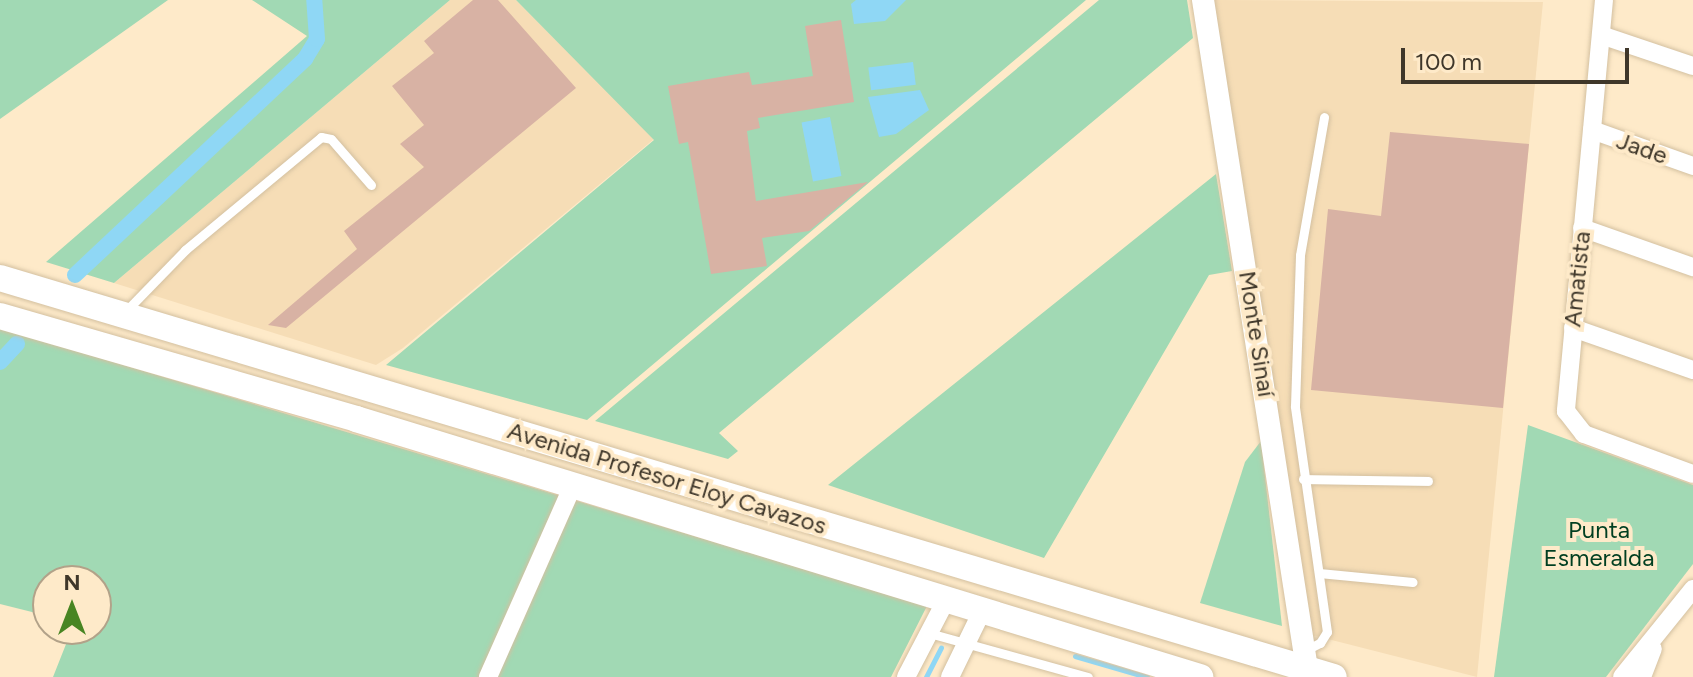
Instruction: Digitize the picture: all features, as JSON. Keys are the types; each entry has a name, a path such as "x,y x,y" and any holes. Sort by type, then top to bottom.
{"main road":[{"name":"Avenida Profesor Eloy Cavazos","path":"0,278 492,425 1305,660 1334,677"},
{"name":"Avenida Profesor Eloy Cavazos","path":"0,316 356,419 1200,677"},
{"path":"356,419 410,423 417,415 414,401"},
{"path":"433,443 434,433 443,424 492,425"}],"street":[{"name":"Monte Sinaí","path":"1203,0 1305,660"},
{"name":"Amatista","path":"1604,0 1566,401 1572,424 1584,434 1693,474"},
{"path":"1601,35 1693,66"},
{"name":"Jade","path":"1592,130 1693,166"},
{"path":"1582,228 1693,267"},
{"path":"1573,328 1693,370"},
{"path":"488,677 573,485"},
{"path":"1622,677 1655,642 1693,589"},
{"path":"906,677 946,600"},
{"path":"950,677 982,611"},
{"path":"1642,677 1655,642"}],"lane":[{"path":"1305,660 1327,632 1295,406 1296,305 1306,207 1324,117"},
{"path":"122,314 185,250 321,137 331,139 371,185"},
{"path":"1303,479 1428,481"},
{"path":"1319,573 1413,582"},
{"path":"929,633 1088,677"}],"shaded area":[{"path":"450,0 516,0 654,139 403,348 376,365 114,283"},
{"path":"1213,0 1543,2 1477,677 1312,635"}],"green space":[{"path":"0,0 168,0 0,119"},
{"path":"252,0 450,0 114,283 46,262 307,36"},
{"path":"516,0 1086,0 587,420 386,365 654,140"},
{"path":"1099,0 1187,0 1193,38 719,433 738,451 728,459 595,421"},
{"path":"1216,174 1232,271 1209,275 1044,558 828,485"},
{"path":"0,328 927,606 891,677 53,677 66,645 112,645 112,565 32,565 32,612 0,604"},
{"name":"Punta Esmeralda","path":"1528,425 1693,485 1693,564 1606,677 1494,677"},
{"path":"1261,441 1282,626 1200,603 1245,462"}],"water":[{"path":"856,0 906,0 885,21 854,24 851,4"},
{"path":"913,62 916,85 871,90 868,67"},
{"path":"920,90 929,110 896,134 879,137 868,97"},
{"path":"830,117 841,176 813,181 802,123"}],"building":[{"path":"473,0 498,0 576,88 286,328 268,325 357,249 344,231 424,167 400,144 424,125 392,86 434,53 424,41"},
{"path":"841,20 854,102 758,118 760,128 747,131 756,201 868,182 809,231 762,238 767,266 711,274 688,142 679,144 668,86 749,72 752,85 813,76 805,26"},
{"path":"1390,132 1529,144 1503,408 1311,390 1328,209 1381,216"}],"waterway":[{"path":"75,275 305,59 317,39 314,0"},
{"path":"0,362 17,344"},
{"path":"926,677 941,648"},
{"path":"1075,656 1147,677"}]}
